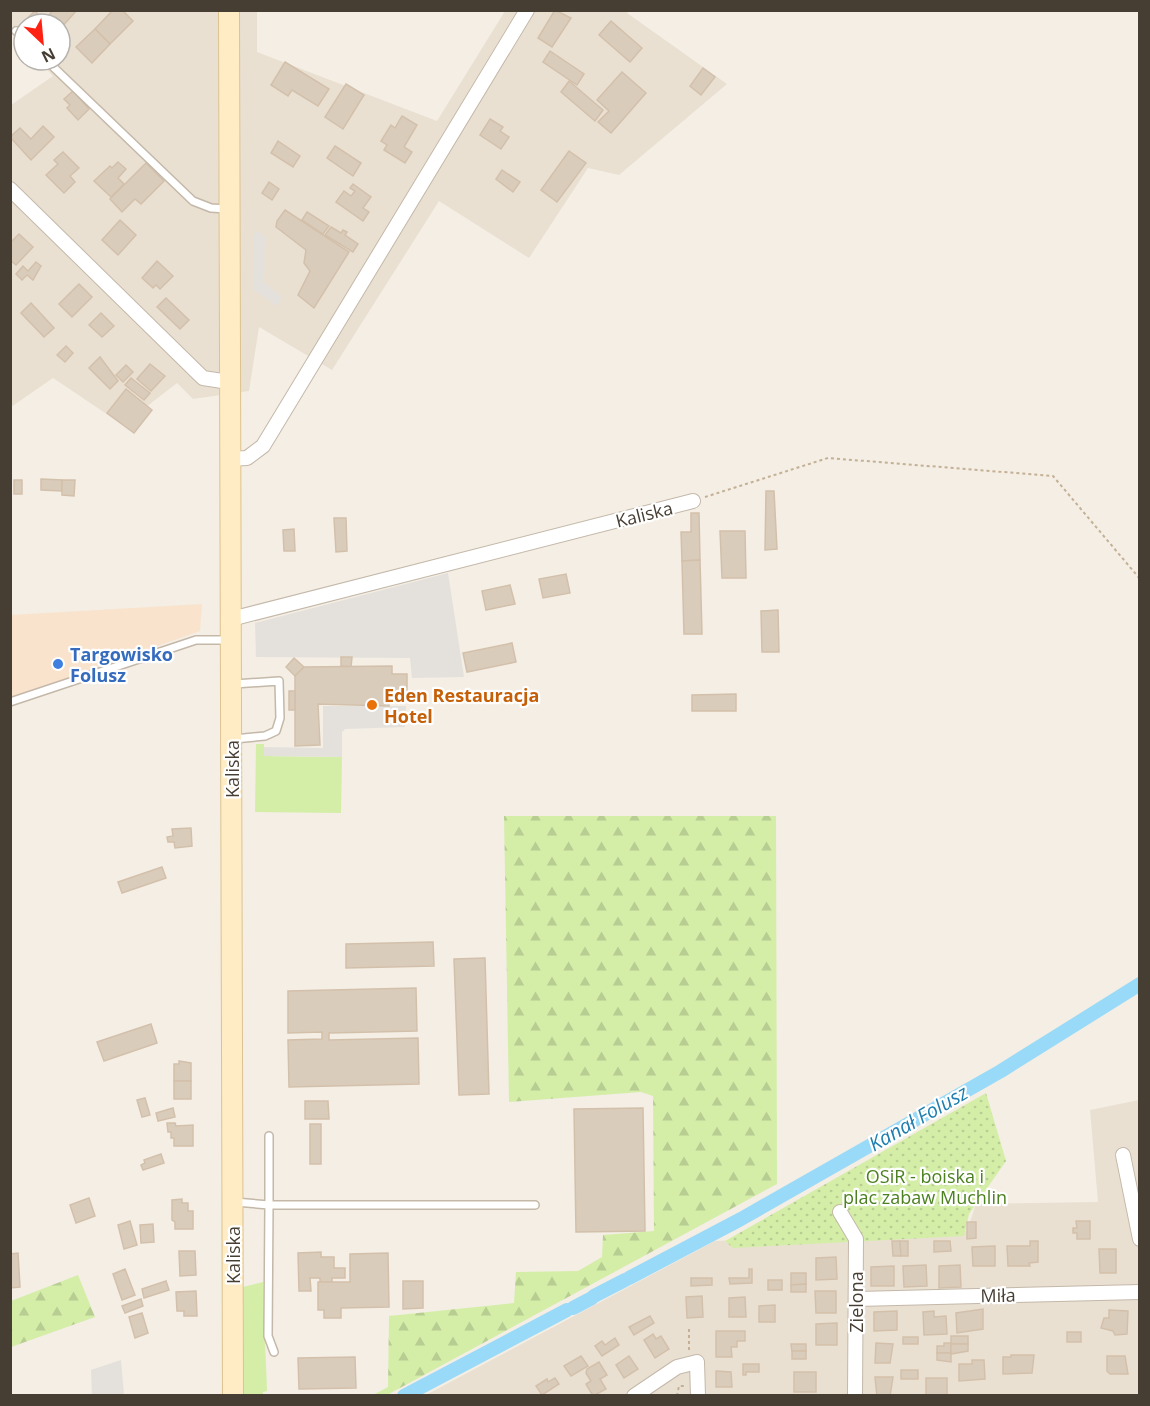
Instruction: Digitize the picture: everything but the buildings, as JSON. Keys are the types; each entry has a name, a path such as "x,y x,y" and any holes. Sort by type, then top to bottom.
{"main road":[{"path":"229,10 231,619"},
{"name":"Kaliska","path":"231,619 233,1395"}],"street":[{"path":"229,459 247,458 263,446 527,10"},
{"path":"10,189 203,378 229,382"},
{"name":"Kaliska","path":"231,619 693,501"},
{"path":"1123,1155 1140,1239"},
{"name":"Zielona","path":"840,1212 856,1239 855,1395"},
{"name":"Miła","path":"857,1299 1140,1292"},
{"path":"634,1395 676,1366 697,1362 698,1395"}],"lane":[{"path":"59,72 193,201 211,208 229,209"},
{"path":"10,702 196,640 231,640"},
{"path":"232,684 279,681 280,718 276,731 271,734 232,739"},
{"path":"268,1136 268,1336 274,1352"},
{"path":"233,1202 535,1205"}],"path":[{"path":"693,501 828,458 1053,476 1140,579"}],"shaded area":[{"path":"11,11 257,11 257,52 437,121 505,11 628,11 627,13 727,84 619,175 588,168 529,258 439,201 332,370 259,327 249,391 193,399 177,383 123,425 53,378 11,407 11,105 53,76 49,72 72,72 72,12 12,12 11,30"},
{"path":"257,231 265,237 264,282 282,297 277,306 253,289 253,236"},
{"path":"448,573 464,677 412,678 410,658 256,657 255,623"},
{"name":"Targowisko Folusz","path":"202,604 200,631 11,698 11,615"},
{"path":"323,706 406,706 405,727 345,729 342,732 342,757 264,756 264,747 323,748"},
{"path":"1139,1100 1139,1395 424,1396 715,1241 967,1231 976,1204 1098,1202 1090,1110"},
{"path":"121,1360 124,1395 92,1395 91,1370"}],"green space":[{"path":"256,744 264,744 264,756 342,757 341,813 255,812"},
{"path":"504,816 776,816 777,1184 387,1395 373,1395 388,1387 389,1316 514,1303 516,1272 578,1271 602,1257 603,1235 654,1231 653,1096 641,1092 509,1102"},
{"name":"OSiR - boiska i plac zabaw Muchlin","path":"986,1093 1006,1161 969,1214 964,1236 733,1248 725,1241"},
{"path":"78,1275 95,1317 11,1347 11,1301"},
{"path":"263,1282 267,1391 263,1392 263,1395 242,1396 243,1287"}],"waterway":[{"name":"Kanał Folusz","path":"629,1278 741,1219 1001,1071 1140,984"},
{"name":"Kanał Folusz","path":"594,1296 625,1280"},
{"name":"Kanał Folusz","path":"573,1308 592,1298"},
{"name":"Kanał Folusz","path":"404,1396 567,1310"}],"place":[{"name":"Targowisko Folusz","path":"58,664"},
{"name":"Eden Restauracja Hotel","path":"372,705"}]}
